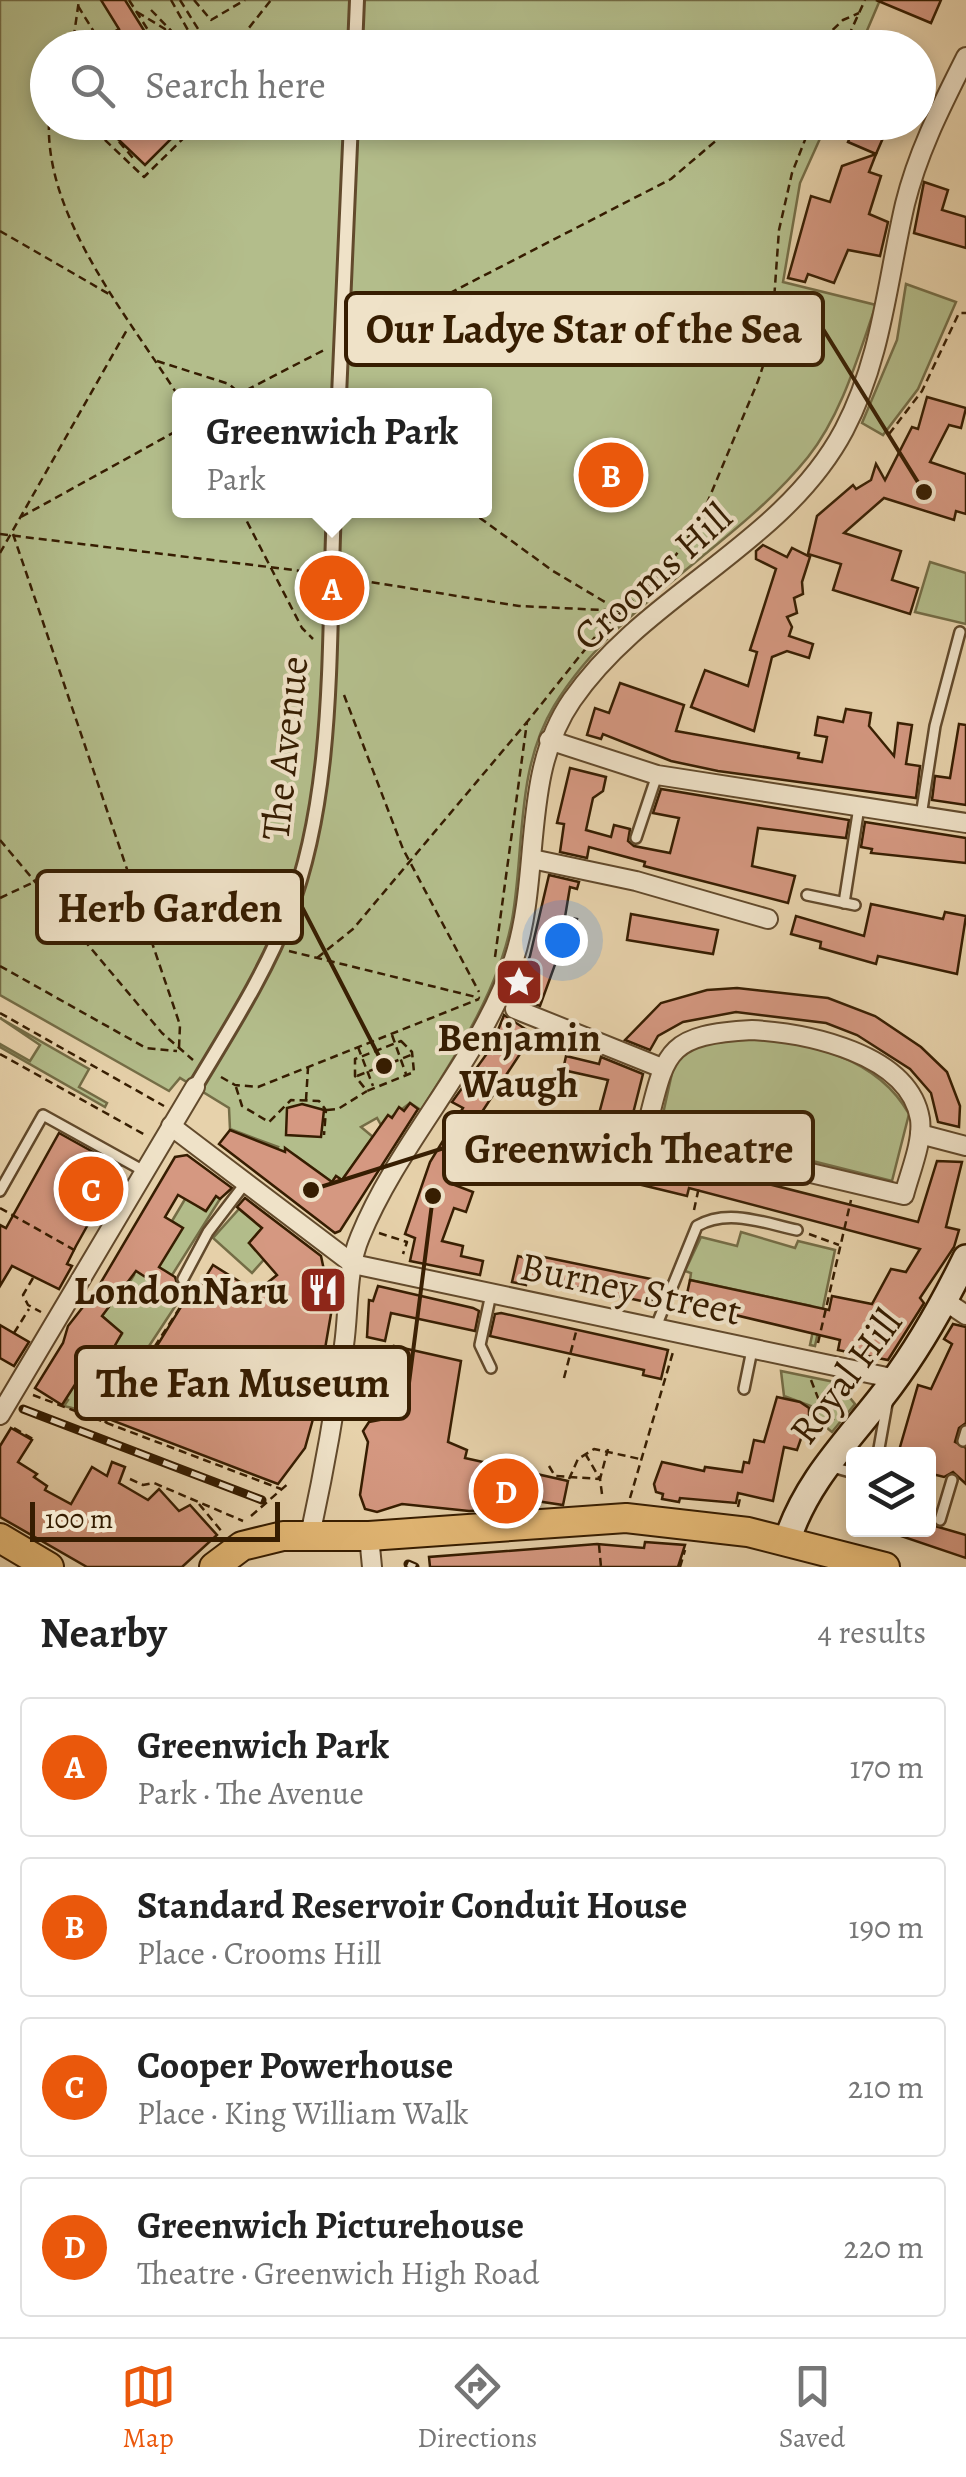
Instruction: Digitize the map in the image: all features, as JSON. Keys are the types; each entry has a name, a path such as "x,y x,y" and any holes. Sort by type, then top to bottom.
{"main road":[{"name":"Royal Hill","path":"787,1541 803,1498 826,1464 956,1308 966,1258"},
{"path":"214,1567 261,1539 369,1536 626,1518 702,1525 787,1541 860,1564"},
{"path":"0,1538 49,1567"}],"street":[{"path":"356,30 357,0"},
{"name":"Crooms Hill","path":"936,117 966,57"},
{"path":"339,388 350,140"},
{"name":"Crooms Hill","path":"310,1535 337,1392 353,1264 368,1220 496,1002 523,926 549,740 573,698 629,634 755,532 804,486 830,455 871,367 906,200 924,140"},
{"name":"The Avenue","path":"195,1086 274,947 295,895 314,817 334,518"},
{"path":"549,740 657,774 966,823"},
{"path":"532,859 768,918"},
{"path":"514,1009 662,1068"},
{"path":"752,1030 812,1036 859,1054 896,1080 915,1107 920,1134 904,1195 645,1134 662,1068 682,1043 707,1033 752,1030"},
{"path":"4,1420 195,1086"},
{"path":"171,1126 248,1180 353,1264"},
{"path":"920,1134 966,1146"},
{"name":"Burney Street","path":"353,1264 892,1383"},
{"path":"369,1536 372,1567"}],"lane":[{"path":"920,816 935,726 960,632"},
{"path":"636,838 657,774"},
{"path":"806,895 850,904 860,807"},
{"path":"0,1191 43,1115 144,1171"},
{"path":"183,1279 208,1232 248,1180"},
{"path":"655,1328 697,1226 711,1218 730,1216 797,1230"},
{"path":"489,1364 480,1344 491,1294"},
{"path":"744,1389 752,1350"},
{"path":"879,1447 892,1383"},
{"path":"826,1464 846,1470"},
{"path":"940,1520 952,1480"}],"path":[{"path":"129,0 148,30"},
{"path":"171,0 188,30"},
{"path":"180,0 199,30"},
{"path":"194,0 211,20 245,0"},
{"path":"852,30 865,0"},
{"path":"246,30 268,1"},
{"path":"74,30 78,2"},
{"path":"78,2 95,30"},
{"path":"188,12 197,6"},
{"path":"151,10 169,30"},
{"path":"136,12 165,30"},
{"path":"833,30 859,13"},
{"path":"51,140 55,174 110,294 128,328 156,360 173,388"},
{"path":"105,140 144,177 182,140"},
{"path":"118,140 133,158"},
{"path":"247,388 341,346 670,179 717,140"},
{"path":"622,611 662,573 685,543 705,508 758,381 771,342 779,230 792,173 805,140"},
{"path":"0,231 100,293 110,294"},
{"path":"889,434 922,391 959,313 966,313"},
{"path":"0,553 128,328"},
{"path":"156,360 232,388"},
{"path":"20,518 172,434"},
{"path":"245,518 302,628 310,638 328,642"},
{"path":"480,518 538,561 634,616"},
{"path":"0,534 12,532"},
{"path":"12,532 180,1024 179,1052"},
{"path":"341,685 410,862 478,984 481,998"},
{"path":"316,959 347,934 527,722"},
{"path":"0,840 179,1052 192,1059"},
{"path":"0,898 34,882 316,959 481,998"},
{"path":"0,966 146,1048 179,1052"},
{"path":"222,1077 236,1085 258,1086 481,998"},
{"path":"0,1013 164,1106"},
{"path":"326,1110 338,1110 367,1090 414,1072 412,1054 398,1030"},
{"path":"391,1034 407,1076"},
{"path":"356,1076 377,1068 381,1058 374,1040"},
{"path":"354,1060 402,1041"},
{"path":"358,1047 374,1088"},
{"path":"350,1050 356,1076 367,1090"},
{"path":"0,1054 147,1136"},
{"path":"381,1058 391,1062 412,1054"},
{"path":"386,1072 391,1062"},
{"path":"306,1100 308,1067"},
{"path":"377,1068 386,1072 390,1082"},
{"path":"236,1085 242,1106 269,1122 291,1100 319,1101 326,1110 324,1135"},
{"path":"694,1205 705,1162"},
{"path":"816,1350 851,1200"},
{"path":"0,1208 82,1254"},
{"path":"797,1230 840,1245"},
{"path":"378,1232 406,1242 400,1260"},
{"path":"33,1278 23,1296 46,1316"},
{"path":"104,1424 195,1286"},
{"path":"14,1334 30,1306"},
{"path":"564,1378 578,1326"},
{"path":"628,1505 675,1346"},
{"path":"811,1374 815,1394 830,1416"},
{"path":"28,1390 104,1424 281,1489"},
{"path":"4,1420 33,1439"},
{"path":"569,1478 585,1453 608,1450 642,1460"},
{"path":"600,1479 608,1450"},
{"path":"585,1453 600,1479 604,1506"},
{"path":"549,1466 555,1476 600,1479"},
{"path":"130,1480 154,1483 243,1520"},
{"path":"279,1482 281,1489"},
{"path":"251,1516 290,1482"},
{"path":"736,1516 741,1494"},
{"path":"198,1503 224,1534"},
{"path":"599,1538 601,1567"},
{"path":"680,1567 688,1538"}],"green space":[{"path":"0,0 880,0 867,30 30,30 30,140 819,140 800,183 783,282 876,305 840,403 808,457 746,520 609,637 554,706 542,731 527,783 516,893 506,946 463,1043 421,1110 410,1103 381,1125 377,1118 361,1127 373,1137 342,1180 336,1176 332,1182 296,1156 273,1155 278,1147 230,1129 229,1108 180,1078 169,1091 0,995"},
{"path":"906,284 956,302 918,389 883,435 862,423 897,340"},
{"path":"930,562 966,573 966,624 915,612"},
{"path":"0,1018 89,1069 79,1087 107,1103 105,1107 0,1047 30,1061 40,1045"},
{"path":"750,1038 796,1044 840,1056 861,1066 895,1095 909,1114 892,1181 661,1123 674,1064 693,1046"},
{"path":"194,1184 198,1206 205,1211 216,1196 220,1199 162,1291 178,1302 103,1416 64,1406 68,1400 63,1396 83,1359 90,1363 95,1354 91,1342 109,1353 122,1334 102,1316 115,1296 114,1288 123,1293 134,1275 130,1272 182,1228 172,1221"},
{"path":"239,1209 262,1228 249,1243 268,1255 252,1273 213,1238"},
{"path":"741,1232 795,1248 798,1241 835,1250 815,1346 810,1345 817,1312 811,1306 690,1280 691,1273 685,1271 701,1237 737,1246"},
{"path":"781,1371 849,1385 846,1393 855,1404 832,1432 810,1414 811,1406 784,1396"}],"building":[{"path":"101,0 125,0 144,30 119,29"},
{"path":"876,0 941,0 931,23"},
{"path":"119,140 170,140 145,165"},
{"path":"849,140 882,140 876,154"},
{"path":"876,154 869,172 881,176 869,214 888,222 880,256 848,250 834,283 808,274 805,282 788,278 811,196 830,202 842,166"},
{"path":"924,182 948,190 942,210 966,217 966,248 914,233"},
{"path":"927,397 966,408 961,428 949,425 930,462 966,474 966,514 956,511 954,520 884,498 844,533 901,551 892,580 918,588 910,614 833,590 841,564 808,554 817,516 853,485 856,489 871,480 876,464 885,480 912,427 918,429"},
{"path":"763,545 787,557 792,548 810,557 802,582 803,594 794,598 797,613 787,617 792,627 789,636 813,644 809,658 787,651 772,657 754,731 691,707 705,670 748,686 757,652 750,650 776,569 756,559 756,551"},
{"path":"620,683 684,705 676,731 799,753 798,758 822,762 827,737 815,735 818,717 843,722 846,709 871,713 869,726 894,756 898,723 912,725 906,764 920,766 916,798 718,771 671,761 603,734 601,739 587,735 595,708 609,713"},
{"path":"959,724 966,725 966,805 932,800 935,776 950,778"},
{"path":"570,768 606,777 603,791 593,798 586,830 611,837 614,825 630,829 628,841 634,846 670,853 679,818 653,813 661,789 849,820 846,838 758,828 752,866 795,876 788,903 644,866 645,862 589,847 587,858 560,852 564,824 557,823"},
{"path":"865,822 966,838 966,863 871,853 872,849 861,847"},
{"path":"549,875 579,882 577,889 570,887 565,917 577,919 573,938 565,937 540,1006 514,997 530,956"},
{"path":"871,904 943,919 945,912 966,916 957,974 878,956 876,964 820,948 821,942 791,934 796,916 864,936"},
{"path":"631,914 718,930 713,954 627,940"},
{"path":"737,988 828,998 875,1016 921,1047 947,1072 960,1106 959,1127 938,1122 931,1093 910,1069 857,1035 826,1023 736,1012 683,1022 658,1036 650,1050 625,1040 661,1003 707,990"},
{"path":"504,1015 533,1034 478,1118 484,1121 452,1173 456,1175 452,1184 473,1192 466,1212 454,1208 442,1241 463,1246 461,1256 483,1261 480,1275 410,1261 415,1238 405,1234 430,1162 463,1108 452,1102 491,1048"},
{"path":"566,1056 599,1064 601,1057 643,1074 625,1145 599,1138 602,1127 596,1125 608,1080 563,1070"},
{"path":"410,1103 418,1109 340,1231 335,1233 219,1144 230,1130 285,1152 285,1148 332,1182 336,1176 342,1180 388,1115 392,1118 399,1107 404,1111"},
{"path":"302,1104 324,1110 321,1137 286,1135 287,1108"},
{"path":"59,1133 120,1167 67,1264 72,1266 59,1289 12,1266 0,1286 0,1225 6,1228"},
{"path":"623,1147 918,1222 937,1161 962,1162 946,1227 959,1230 954,1247 920,1298 924,1303 888,1360 838,1350 840,1340 685,1303 690,1280 829,1310 832,1296 872,1304 891,1269 906,1272 920,1249 689,1188 687,1196 642,1185 644,1178 616,1171"},
{"path":"187,1155 232,1188 220,1199 216,1196 206,1211 178,1195 165,1217 183,1228 159,1267 175,1277 178,1286 197,1291 213,1265 256,1292 277,1275 249,1243 262,1228 237,1207 245,1198 321,1256 332,1308 313,1419 305,1448 278,1484 111,1420 132,1387 147,1397 170,1358 155,1349 184,1302 136,1271 102,1316 122,1333 110,1354 99,1347 62,1405 35,1388 63,1343 68,1326 97,1289 175,1157"},
{"path":"534,1255 656,1280 651,1303 528,1277 526,1285 512,1282 518,1256 533,1260"},
{"path":"378,1286 473,1308 479,1311 475,1331 391,1313 385,1341 367,1337 369,1300 373,1301"},
{"path":"495,1314 668,1350 661,1379 643,1375 644,1370 490,1336"},
{"path":"953,1324 966,1327 966,1423 959,1428 955,1442 966,1448 966,1484 953,1472 944,1477 936,1475 936,1447 900,1447 918,1385 931,1389 952,1344 944,1339"},
{"path":"0,1325 29,1342 14,1366 0,1358"},
{"path":"394,1346 461,1361 448,1442 467,1450 465,1458 568,1481 563,1505 536,1501 535,1507 469,1511 402,1504 377,1512 365,1509 360,1495 368,1442 363,1431 369,1422 385,1419"},
{"path":"777,1397 800,1402 809,1408 809,1416 797,1450 784,1447 773,1501 738,1493 736,1503 680,1498 679,1502 662,1499 663,1494 656,1492 654,1484 662,1462 704,1471 705,1467 742,1472 744,1462 749,1463 754,1440 764,1442"},
{"path":"11,1428 32,1440 18,1462 37,1474 34,1477 47,1486 45,1490 71,1504 92,1467 107,1476 112,1462 125,1467 119,1483 148,1500 159,1489 179,1511 190,1505 217,1535 182,1567 87,1567 0,1517 0,1446"},
{"path":"936,1526 966,1535 966,1558 904,1537 936,1537"},
{"path":"645,1542 685,1545 678,1567 430,1567 429,1557 597,1544 644,1548"}],"railway":[{"path":"23,1409 262,1500"},
{"path":"408,1564 415,1567"}],"place":[{"name":"Standard Reservoir Conduit House","path":"611,475"},
{"name":"Our Ladye Star of the Sea","path":"924,492"},
{"name":"Greenwich Park","path":"332,588"},
{"name":"Benjamin Waugh","path":"519,982"},
{"name":"Herb Garden","path":"384,1066"},
{"name":"Cooper Powerhouse","path":"91,1189"},
{"name":"Greenwich Theatre","path":"311,1190"},
{"name":"The Fan Museum","path":"433,1196"},
{"name":"LondonNaru","path":"323,1290"},
{"name":"Greenwich Picturehouse","path":"506,1491"}]}
